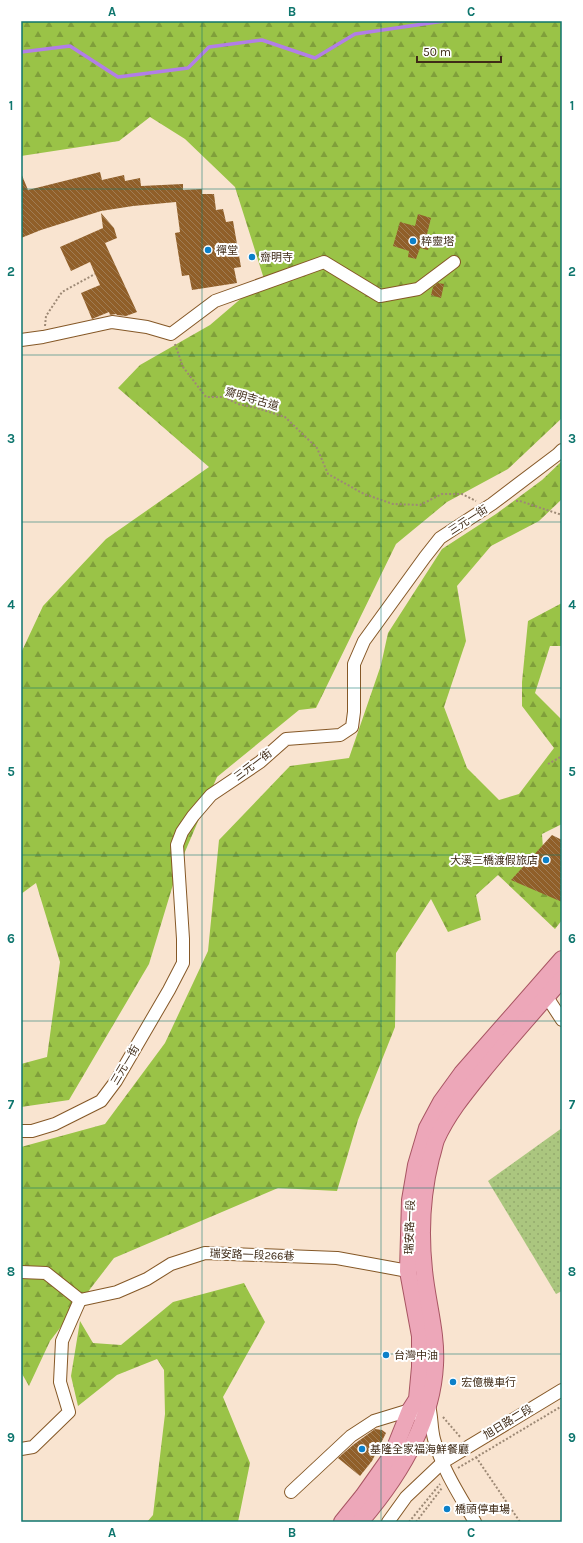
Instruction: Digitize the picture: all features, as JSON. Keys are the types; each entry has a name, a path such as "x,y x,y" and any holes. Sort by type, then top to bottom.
{"main road":[{"name":"瑞安路一段","path":"342,1522 363,1496 392,1455 420,1409 435,1357 434,1335 424,1270 423,1209 428,1172 436,1141 450,1114 541,993 562,958"},
{"name":"瑞安路一段","path":"360,1522 396,1476 417,1436 420,1409 420,1336 408,1271 410,1200 416,1165 427,1128 441,1102 462,1073 541,993 562,979"}],"street":[{"path":"21,340 43,337 112,322 148,327 171,334 215,301 324,262 380,296 418,289 454,262"},
{"name":"三元一街","path":"21,1131 32,1131 55,1124 101,1101 116,1081 169,990 183,964 178,845 182,832 193,816 211,795 260,762 286,739 340,735 352,727 354,712 354,664 364,641 425,557 440,538 492,504 562,450"},
{"path":"541,993 562,1020"},
{"name":"瑞安路一段266巷","path":"80,1300 117,1292 147,1279 171,1264 205,1253 337,1258 408,1271"},
{"path":"21,1272 46,1273 80,1300 62,1341 60,1382 69,1412 33,1447 21,1449"},
{"name":"旭日路二段","path":"388,1522 406,1497 443,1462 562,1390"},
{"path":"291,1492 351,1436 374,1421 420,1409 449,1476 475,1522"}],"path":[{"path":"43,337 46,316 62,292 95,274"},
{"name":"齋明寺古道","path":"171,334 183,367 206,397 224,398 238,404 257,408 285,417 317,448 328,474 344,484 364,494 393,504 420,505 442,494 462,494 471,500 492,504"},
{"path":"513,502 520,501 562,515"},
{"path":"548,764 562,756"},
{"path":"409,1522 449,1476 562,1406"},
{"path":"420,1409 442,1415 477,1458 520,1521"},
{"path":"416,1522 449,1476"}],"green space":[{"path":"21,21 562,21 562,418 508,469 447,502 396,544 316,708 299,710 217,777 178,868 149,964 69,1100 21,1107 21,1064 47,1057 60,962 36,883 21,894 21,653 43,606 106,539 209,467 118,388 140,365 210,325 264,279 235,187 185,139 150,117 119,141 21,156"},
{"path":"562,461 562,499 539,521 491,546 457,586 466,641 444,707 467,768 499,800 519,794 554,748 522,706 522,682 528,621 562,603 562,646 550,646 535,693 562,720 562,824 542,834 543,849 562,860 562,920 555,929 498,875 476,895 481,920 448,932 431,899 396,953 395,1027 358,1120 337,1191 278,1188 114,1258 50,1341 29,1386 21,1372 21,1147 105,1124 165,1043 208,951 219,840 290,766 349,758 381,665 388,633 442,549 496,514 542,480"},
{"path":"562,1128 562,1291 556,1294 488,1181"},
{"path":"244,1283 265,1322 223,1397 250,1463 238,1522 147,1522 153,1515 165,1414 164,1370 157,1359 117,1375 78,1406 71,1376 80,1321 93,1343 121,1345 173,1302"}],"building":[{"path":"100,172 102,180 124,175 125,181 140,178 141,186 183,184 183,190 202,189 202,194 214,194 216,210 223,209 226,222 233,221 241,267 234,268 237,283 192,290 189,275 182,276 175,233 180,232 176,202 101,211 21,238 21,173 28,190"},
{"path":"101,213 114,228 117,238 105,243 137,312 126,316 116,314 110,315 109,312 92,319 81,293 100,285 90,262 71,271 60,247 103,228"},
{"name":"粹靈塔","path":"418,214 431,218 427,234 432,236 428,250 420,248 416,259 408,257 409,251 393,246 400,222 415,226"},
{"path":"438,283 444,284 441,298 431,295 433,287"},
{"name":"大溪三橋渡假旅店","path":"552,835 562,840 562,902 511,880"},
{"name":"基隆全家福海鮮餐廳","path":"375,1429 382,1430 386,1433 372,1461 360,1476 338,1458"}],"waterway":[{"path":"21,52 70,46 118,77 188,68 209,47 262,40 315,58 355,34 444,21"}],"place":[{"name":"粹靈塔","path":"413,241"},
{"name":"禪堂","path":"208,250"},
{"name":"齋明寺","path":"252,257"},
{"name":"大溪三橋渡假旅店","path":"546,860"},
{"name":"台灣中油","path":"386,1355"},
{"name":"宏億機車行","path":"453,1382"},
{"name":"基隆全家福海鮮餐廳","path":"362,1449"},
{"name":"橋頭停車場","path":"447,1509"}]}
